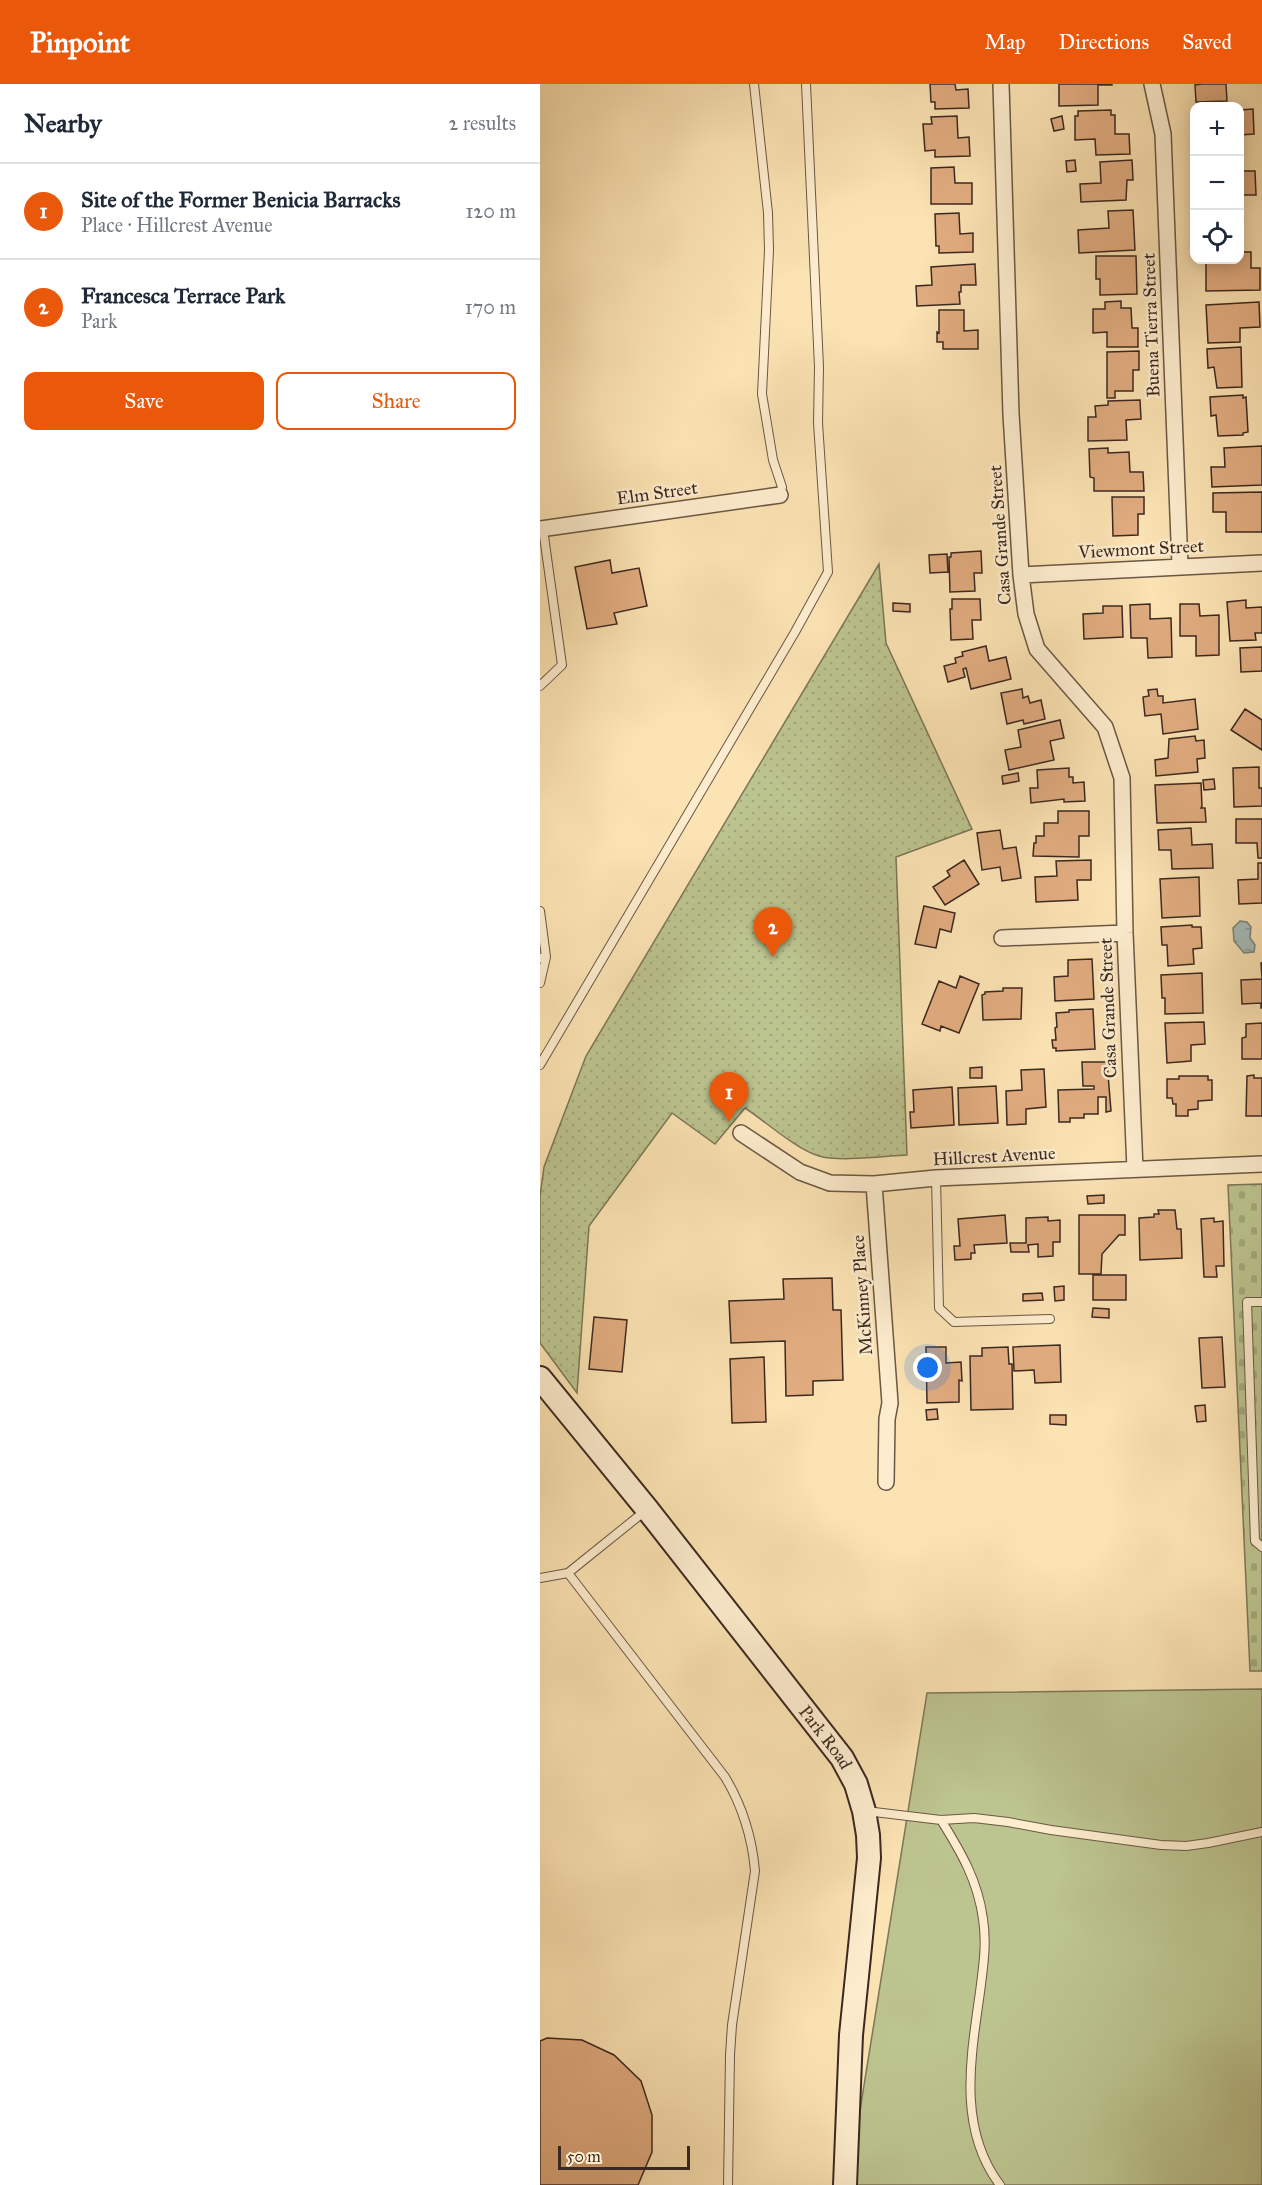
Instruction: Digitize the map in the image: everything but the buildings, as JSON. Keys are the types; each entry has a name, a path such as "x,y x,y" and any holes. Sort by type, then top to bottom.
{"street":[{"name":"Casa Grande Street","path":"1001,84 1011,414 1021,575 1026,614 1037,649 1105,727 1122,778 1125,933 1135,1169"},
{"name":"Buena Tierra Street","path":"1152,84 1163,134 1180,567"},
{"name":"Elm Street","path":"542,529 780,495"},
{"name":"Viewmont Street","path":"1021,575 1262,563"},
{"path":"1002,938 1125,933"},
{"name":"Hillcrest Avenue","path":"741,1133 800,1172 830,1183 874,1184 936,1178 1262,1164"},
{"name":"McKinney Place","path":"874,1184 890,1403 887,1419 886,1482"},
{"name":"Park Road","path":"540,1378 647,1509 842,1758 856,1784 864,1811 869,1858 850,2035 845,2185"}],"lane":[{"path":"754,84 768,213 769,249 762,394 773,459 782,487 780,495"},
{"path":"540,1065 828,572 818,423 819,367 806,84"},
{"path":"540,686 562,666 542,529"},
{"path":"540,911 543,957 540,983"},
{"path":"936,1178 939,1308 954,1322 1050,1319"},
{"path":"1262,1302 1247,1302 1255,1541 1262,1547"},
{"path":"1251,1423 1262,1422"},
{"path":"540,1578 568,1573 647,1509"},
{"path":"568,1573 725,1777 737,1797 751,1839 755,1871 732,2025 730,2055 728,2185"},
{"path":"864,1811 941,1820 985,1819 1131,1842 1178,1846 1208,1843 1262,1832"},
{"path":"941,1820 963,1853 978,1890 984,1921 985,1957 969,2082 971,2121 980,2151 1000,2185"}],"green space":[{"path":"879,564 886,643 972,829 896,857 907,1155 850,1159 819,1156 791,1142 745,1108 715,1144 672,1113 589,1226 577,1393 540,1343 540,1196 544,1167 586,1056"},
{"path":"1262,1184 1262,1671 1250,1671 1228,1185"},
{"path":"1262,1689 1262,2185 848,2185 927,1693"}],"water":[{"path":"1240,921 1247,922 1251,927 1250,938 1255,945 1254,952 1244,953 1234,941 1233,928"}],"place":[{"name":"Francesca Terrace Park","path":"773,957"},
{"name":"Site of the Former Benicia Barracks","path":"729,1122"}]}
